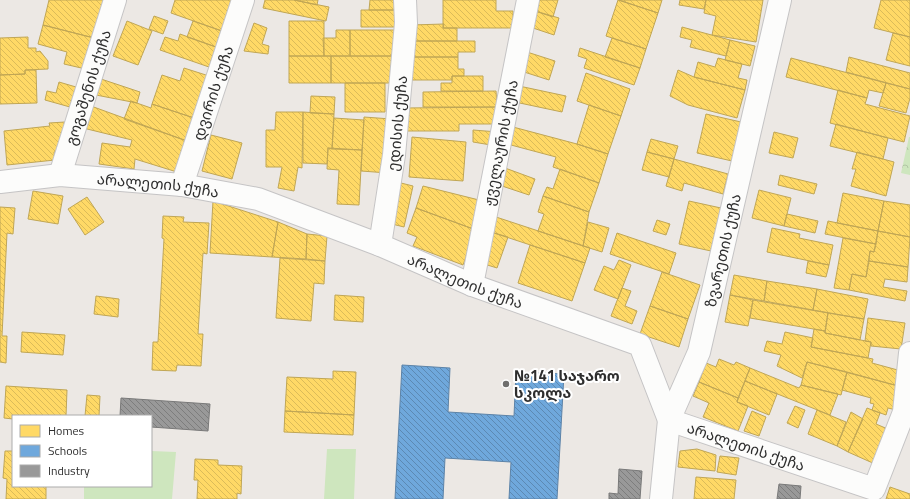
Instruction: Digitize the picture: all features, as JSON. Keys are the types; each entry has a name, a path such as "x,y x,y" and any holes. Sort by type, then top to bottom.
{"street":[{"name":"გოგაშენის ქუჩა","path":"60,174 115,0"},
{"name":"დვირის ქუჩა","path":"182,185 244,0"},
{"name":"ედისის ქუჩა","path":"380,245 394,155 406,23 405,0"},
{"name":"ჟველაურის ქუჩა","path":"472,285 528,0"},
{"name":"ზვარეთის ქუჩა","path":"661,499 669,420 699,352 780,0"},
{"name":"არალეთის ქუჩა","path":"0,182 60,174 182,185 258,199 380,245 472,285 640,345 669,420 874,489 904,412 910,354"}],"green space":[{"path":"910,137 910,175 901,173"},
{"path":"327,449 356,449 354,499 324,499"},
{"path":"152,451 176,452 172,499 84,499 84,487 152,487"}],"building: Homes":[{"path":"49,0 105,0 98,39 43,25"},
{"path":"175,0 232,0 222,31 171,13"},
{"path":"265,0 294,0 329,7 326,21 263,8"},
{"path":"294,0 318,0 317,5"},
{"path":"370,0 397,0 397,10 369,10"},
{"path":"443,0 496,0 496,11 513,11 513,28 443,28"},
{"path":"536,0 558,0 553,17 532,10"},
{"path":"618,0 658,13 646,49 606,36"},
{"path":"619,0 662,0 658,13"},
{"path":"680,0 706,0 704,9 679,5"},
{"path":"706,0 763,0 756,42 712,35 716,16 704,13"},
{"path":"881,0 910,0 910,37 874,28"},
{"path":"361,10 397,10 397,27 361,27"},
{"path":"532,10 559,18 554,35 527,26"},
{"path":"154,16 168,21 163,34 149,29"},
{"path":"127,21 152,31 138,65 113,56"},
{"path":"193,21 222,31 216,47 187,37"},
{"path":"289,21 324,21 324,56 289,56"},
{"path":"254,23 267,28 262,44 269,46 268,54 244,51"},
{"path":"444,24 443,28 457,28 457,41 411,41 411,25"},
{"path":"43,25 98,39 90,70 64,64 67,52 38,44"},
{"path":"682,27 730,40 726,56 690,47 692,40 680,37"},
{"path":"336,30 350,30 350,56 324,56 323,38 336,38"},
{"path":"350,30 398,30 398,56 350,56"},
{"path":"893,33 910,37 910,66 886,60"},
{"path":"180,34 216,47 209,67 160,50 165,37 178,41"},
{"path":"28,37 28,48 36,48 36,52 40,51 48,61 48,69 25,70 25,74 0,75 0,38"},
{"path":"612,38 646,49 640,68 605,57"},
{"path":"730,40 755,46 750,66 725,60"},
{"path":"411,41 475,41 475,52 458,52 458,57 411,57"},
{"path":"580,48 640,68 634,85 584,68 587,59 578,56"},
{"path":"527,52 555,61 549,80 521,71"},
{"path":"289,56 331,56 331,83 289,83"},
{"path":"331,56 394,56 394,83 331,83"},
{"path":"411,57 458,57 458,69 464,69 464,76 452,76 452,80 411,80"},
{"path":"849,57 910,73 910,89 846,72"},
{"path":"718,58 742,64 738,78 747,80 745,90 694,77 698,62 715,67"},
{"path":"791,58 886,83 883,93 869,90 867,98 786,77"},
{"path":"184,68 209,76 194,118 152,104 162,75 180,81"},
{"path":"25,70 36,70 37,103 0,104 0,75 25,74"},
{"path":"678,70 694,77 745,90 737,118 688,105 670,96"},
{"path":"586,73 630,89 621,116 577,101"},
{"path":"452,76 483,76 483,91 441,91 441,83 452,83"},
{"path":"101,79 140,92 137,103 96,95"},
{"path":"59,82 76,87 70,107 45,100 47,91 56,93"},
{"path":"345,83 385,83 385,112 345,112"},
{"path":"886,83 910,89 910,98 906,113 879,106"},
{"path":"519,86 566,96 562,112 515,102"},
{"path":"838,90 867,98 865,104 910,116 904,142 830,123"},
{"path":"496,91 497,107 423,107 423,92"},
{"path":"311,96 335,97 334,114 310,113"},
{"path":"131,101 151,108 152,104 194,118 187,141 124,119"},
{"path":"589,105 621,116 608,154 577,144"},
{"path":"91,106 187,141 177,172 135,159 134,169 99,164 102,143 130,147 132,140 83,128"},
{"path":"502,107 502,124 459,124 459,131 405,131 404,108"},
{"path":"276,112 303,112 302,168 298,167 294,191 278,188 282,167 266,167 266,130 275,130"},
{"path":"303,112 334,114 332,149 328,148 327,164 303,163"},
{"path":"706,114 741,122 732,161 697,153"},
{"path":"364,117 391,119 388,173 361,171"},
{"path":"334,118 364,120 362,150 332,149"},
{"path":"65,122 59,151 54,152 55,160 7,165 4,131 50,126 49,123"},
{"path":"836,124 888,138 883,159 830,146"},
{"path":"513,127 608,154 599,183 553,167 556,157 511,145"},
{"path":"473,130 498,132 497,146 473,142"},
{"path":"774,132 798,138 793,158 769,153"},
{"path":"211,135 242,143 232,179 202,171"},
{"path":"412,137 466,142 463,181 409,177"},
{"path":"651,139 678,146 674,159 647,152"},
{"path":"328,148 362,150 359,205 337,204 339,170 327,169"},
{"path":"647,152 674,159 669,177 642,170"},
{"path":"857,152 894,162 886,196 851,186 856,169 852,169"},
{"path":"674,159 728,174 723,194 684,183 682,191 666,186"},
{"path":"505,168 535,179 529,195 499,185"},
{"path":"560,169 599,183 589,212 543,196 547,187 553,189"},
{"path":"780,175 817,184 814,194 778,185"},
{"path":"397,182 413,186 404,227 388,223"},
{"path":"423,186 483,201 476,230 416,208"},
{"path":"759,190 791,198 784,226 752,218"},
{"path":"33,191 63,196 58,224 28,219"},
{"path":"843,193 884,201 878,231 837,223"},
{"path":"543,196 589,212 583,246 538,231 544,214 538,212"},
{"path":"87,197 104,222 85,235 68,209"},
{"path":"213,201 278,222 272,257 210,253"},
{"path":"689,201 721,208 711,251 679,244"},
{"path":"884,201 910,205 910,237 878,231"},
{"path":"0,207 15,208 13,234 7,233 2,336 7,336 6,363 0,362"},
{"path":"416,208 476,230 463,265 413,246 417,237 407,233"},
{"path":"787,214 818,221 815,233 784,226"},
{"path":"163,216 184,217 183,222 209,223 207,254 203,253 198,334 203,334 201,366 177,365 176,371 152,370 153,342 158,342 164,239 162,238"},
{"path":"496,217 590,248 585,263 491,232"},
{"path":"657,220 670,224 666,235 653,231"},
{"path":"828,221 878,231 876,244 825,234"},
{"path":"278,222 307,234 306,259 272,257"},
{"path":"588,222 609,228 602,252 583,246"},
{"path":"772,228 800,234 799,238 833,245 829,265 767,252"},
{"path":"878,231 910,237 908,267 869,261 870,251 874,252"},
{"path":"491,232 508,237 497,268 481,263"},
{"path":"617,233 676,253 669,274 610,254"},
{"path":"307,234 327,236 325,261 306,259"},
{"path":"843,238 876,244 874,252 870,251 866,277 852,274 849,290 834,288"},
{"path":"530,245 585,263 572,301 518,283"},
{"path":"280,258 325,261 324,284 314,283 311,321 276,318"},
{"path":"619,260 631,265 618,299 594,290 604,266 614,270"},
{"path":"808,261 829,265 826,277 806,273"},
{"path":"869,261 908,267 907,282 885,279 883,287 907,291 905,301 849,290 852,274 866,277"},
{"path":"662,272 700,285 688,319 650,306"},
{"path":"734,275 767,281 764,301 730,295"},
{"path":"767,281 817,289 813,310 764,301"},
{"path":"622,288 631,291 625,306 637,311 632,324 611,316"},
{"path":"817,289 868,299 864,319 813,310"},
{"path":"335,295 364,297 363,322 334,320"},
{"path":"730,295 753,300 748,326 725,322"},
{"path":"96,296 119,299 118,317 94,314"},
{"path":"753,300 828,313 825,331 750,318"},
{"path":"650,306 688,319 679,347 640,334"},
{"path":"828,313 864,319 860,340 825,333"},
{"path":"868,318 905,323 901,349 871,346 871,342 865,341"},
{"path":"814,329 825,331 825,333 871,342 868,358 811,347"},
{"path":"22,332 65,335 63,355 21,352"},
{"path":"785,332 813,338 811,347 873,359 872,363 905,372 902,387 807,362 802,378 777,366 781,355 764,351 767,341 782,344"},
{"path":"719,359 734,365 736,362 750,368 738,398 699,382 706,363 716,367"},
{"path":"807,362 847,372 841,395 801,385"},
{"path":"750,368 799,388 801,385 838,394 830,415 745,381"},
{"path":"333,371 356,372 354,415 285,411 287,377 333,379"},
{"path":"847,372 902,387 896,410 888,408 886,415 872,410 874,404 870,403 871,398 842,390"},
{"path":"745,381 777,394 769,415 737,402"},
{"path":"699,382 738,398 737,402 748,406 738,431 703,417 709,403 693,396"},
{"path":"6,386 67,390 66,415 12,415 12,419 4,418"},
{"path":"87,395 100,396 99,415 85,415"},
{"path":"795,406 805,410 798,428 787,423"},
{"path":"867,408 880,413 876,424 890,430 875,464 848,452"},
{"path":"817,410 846,422 837,446 808,434"},
{"path":"285,411 354,415 353,435 284,432"},
{"path":"752,411 766,417 759,436 744,431"},
{"path":"851,412 863,419 848,452 837,446"},
{"path":"697,449 716,455 715,471 678,467 680,451"},
{"path":"5,451 12,451 12,487 46,487 46,499 6,499 7,479 3,478"},
{"path":"720,456 739,458 736,475 717,472"},
{"path":"195,459 218,460 218,465 242,466 241,494 237,493 237,499 197,499 198,480 194,480"},
{"path":"696,477 736,480 734,499 694,499"},
{"path":"890,487 910,494 910,499 886,499"}],"building: Schools":[{"path":"402,365 450,368 448,412 514,416 516,372 564,374 557,499 509,499 511,462 445,458 443,499 395,499"}],"building: Industry":[{"path":"121,398 210,404 208,431 152,427 152,415 120,415"},
{"path":"619,469 642,471 640,499 609,499 609,493 618,494"},
{"path":"779,484 801,486 800,499 777,499"}],"place":[{"name":"№141 საჯარო სკოლა","path":"506,384"}]}
